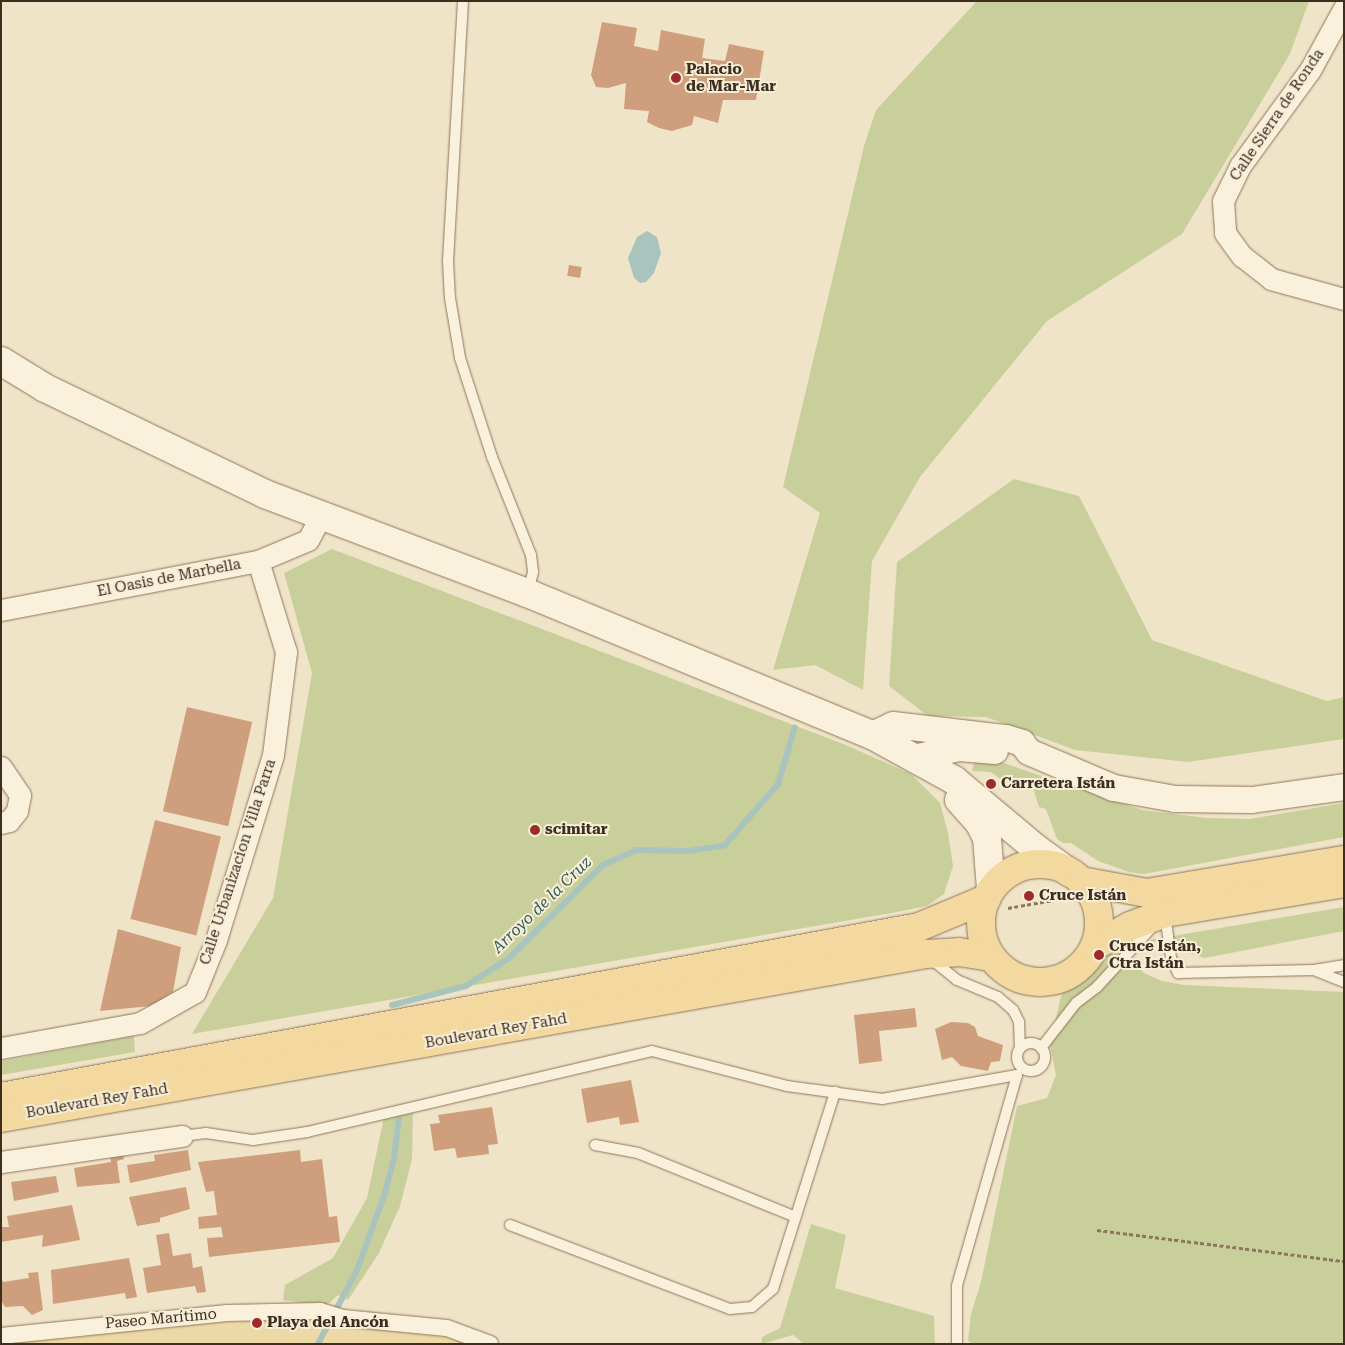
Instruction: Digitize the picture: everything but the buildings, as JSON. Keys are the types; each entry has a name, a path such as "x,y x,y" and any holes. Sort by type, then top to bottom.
{"main road":[{"path":"1,361 45,388 146,438 321,516 528,593 872,735 934,769 1034,847 1076,877 1094,900 1098,912 1095,946"},
{"path":"934,769 979,822 987,838 988,894 981,929 991,958 1011,975 1024,980 1052,981 1078,969 1095,946 1130,926 1165,913 1344,883"},
{"path":"988,894 1009,873 1033,865 1046,865 1076,877 1147,893 1344,860"},
{"name":"Boulevard Rey Fahd","path":"1,1097 919,927 988,894"},
{"name":"Boulevard Rey Fahd","path":"1,1118 925,954 959,952 991,958"}],"street":[{"name":"Calle Sierra de Ronda","path":"1344,8 1310,70 1240,166 1223,201 1225,233 1242,256 1271,279 1344,299"},
{"name":"El Oasis de Marbella","path":"1,610 258,561 308,540 321,516"},
{"name":"Calle Urbanizacion Villa Parra","path":"1,1048 140,1023 195,992 216,940 272,755 286,652 258,561"},
{"path":"872,735 893,725 943,729 1006,738 1022,743 1030,752 1114,788 1175,799 1252,800 1344,787"},
{"path":"934,769 943,729"},
{"path":"934,769 964,748 981,748 1016,755 1030,752"},
{"path":"934,769 957,758 964,748"},
{"path":"1,767 20,795 17,812 9,821 1,822"},
{"path":"1,1162 182,1136"},
{"name":"Paseo Marítimo","path":"1,1336 227,1313 320,1311 344,1318 447,1328 490,1344"}],"lane":[{"path":"463,1 448,261 450,298 466,376 492,457 531,555 533,572 528,593"},
{"path":"1165,913 1171,958 1178,973 1314,970 1344,964"},
{"path":"1041,1048 1076,1003 1097,987 1165,913"},
{"path":"925,954 956,980 998,997 1014,1010 1019,1022 1020,1048 1017,1060 1024,1069 1030,1071 1041,1066 1044,1054 1041,1048 1030,1043 1020,1048"},
{"path":"1314,970 1344,982"},
{"path":"182,1136 206,1133 253,1140 307,1132 652,1051 787,1086 882,1099 1017,1075 958,1286 957,1344"},
{"path":"510,1225 730,1309 752,1307 773,1289 835,1092"},
{"path":"596,1145 638,1153 796,1217"}],"path":[{"path":"1097,1230 1344,1261"}],"green space":[{"path":"977,1 1309,1 1290,54 1182,234 1047,321 920,477 872,561 863,690 815,665 773,670 820,513 783,487 864,146 876,110"},
{"path":"1014,479 1079,496 1152,640 1327,701 1344,697 1344,739 1188,762 1075,750 986,717 928,716 889,686 897,562"},
{"path":"332,549 846,745 911,774 940,803 948,833 953,866 944,894 927,906 897,912 192,1034 273,898 312,673 284,573"},
{"path":"989,758 1142,810 1207,818 1250,819 1344,803 1344,837 1144,874 1129,872 1098,861 1071,843 1063,843 1057,839 1046,809 1039,807 1034,791 1009,778 1003,781 991,772 972,771 975,759"},
{"path":"1344,907 1344,931 1205,958 1149,940"},
{"path":"1125,951 1144,973 1162,981 1184,985 1344,992 1344,1344 974,1344 968,1341 971,1314 981,1282 1017,1106 1047,1098 1056,1075 1050,1045 1060,1000 1074,962"},
{"path":"134,1036 135,1052 1,1075 1,1061"},
{"path":"413,1113 412,1159 400,1206 379,1253 348,1300 338,1295 326,1306 283,1300 285,1285 333,1258 367,1198 384,1117"},
{"path":"811,1224 846,1235 835,1288 934,1316 935,1344 804,1344 793,1335 761,1344 762,1337 780,1328"}],"sand":[{"name":"Playa del Ancón","path":"320,1311 447,1328 490,1344 1,1344"}],"water":[{"path":"647,231 657,237 661,253 654,273 646,282 640,283 634,278 628,258 637,237"}],"waterway":[{"name":"Arroyo de la Cruz","path":"392,1005 466,986 509,958 603,865 636,850 689,851 725,845 778,784 795,727"},
{"name":"Arroyo de la Cruz","path":"318,1344 357,1270 384,1196 394,1158 399,1119"}],"place":[{"name":"Palacio de Mar-Mar","path":"676,78"},
{"name":"Carretera Istán","path":"991,784"},
{"name":"scimitar","path":"535,830"},
{"name":"Cruce Istán","path":"1029,896"},
{"name":"Cruce Istán, Ctra Istán","path":"1099,955"},
{"name":"Playa del Ancón","path":"257,1323"}]}
